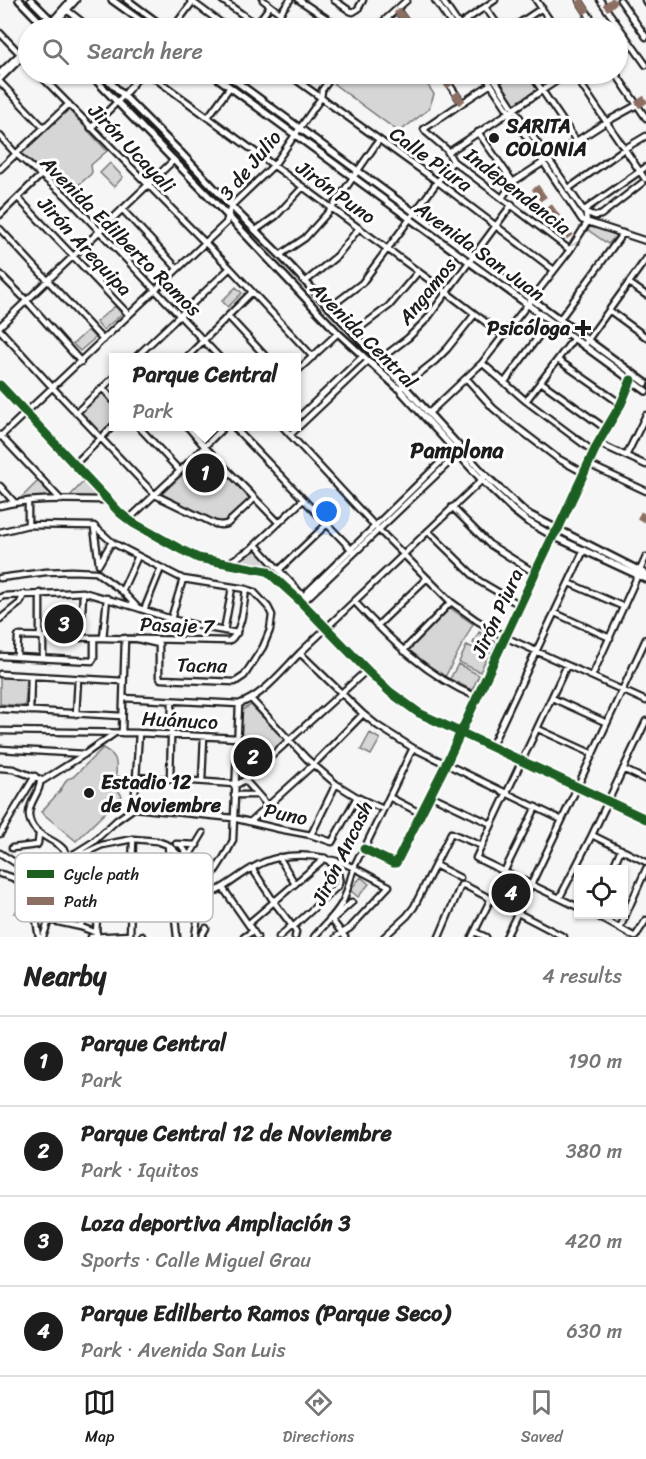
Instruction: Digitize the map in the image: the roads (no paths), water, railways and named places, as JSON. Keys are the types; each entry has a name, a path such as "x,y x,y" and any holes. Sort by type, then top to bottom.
{"main road":[{"path":"19,0 36,18"},
{"path":"31,0 47,18"},
{"path":"112,0 137,18"},
{"path":"127,0 151,18"},
{"name":"Avenida Central","path":"100,84 362,357 401,387 429,413 513,510 553,536 646,574"},
{"name":"Avenida Central","path":"112,84 280,255 379,360 456,452 484,478 526,513 639,573 646,579"},
{"name":"Avenida San Juan","path":"226,84 646,391"},
{"name":"Avenida San Juan","path":"240,84 646,383"}],"street":[{"path":"59,18 71,0"},
{"path":"60,18 76,0"},
{"path":"222,0 244,18"},
{"path":"263,0 280,13 282,18"},
{"path":"280,13 290,0"},
{"path":"299,0 326,18"},
{"path":"334,0 353,12 358,9 363,0"},
{"path":"388,18 407,0"},
{"path":"435,0 450,18"},
{"path":"442,0 453,18"},
{"path":"470,18 495,0"},
{"path":"536,0 548,18"},
{"path":"579,0 589,18"},
{"path":"600,0 613,18"},
{"path":"620,0 646,37"},
{"path":"180,18 192,1 215,18"},
{"path":"261,18 270,6"},
{"path":"485,7 493,18"},
{"path":"527,18 542,8"},
{"path":"67,10 77,18"},
{"path":"397,10 403,18"},
{"path":"0,33 18,51"},
{"path":"628,40 646,65"},
{"path":"0,73 18,58"},
{"path":"18,60 0,81 44,128"},
{"name":"Jirón Ucayali","path":"49,84 314,357"},
{"path":"91,128 133,84"},
{"name":"Jirón Puno","path":"163,84 504,336"},
{"name":"Calle Piura","path":"302,84 497,225 554,270"},
{"name":"3 de Julio","path":"228,216 231,206 274,165 321,98 322,90 326,84"},
{"path":"449,84 462,103 492,84"},
{"path":"429,413 482,363 570,250 587,223 586,214 546,161 495,84"},
{"path":"538,84 577,142"},
{"path":"449,152 551,84"},
{"path":"581,84 640,171 644,181 604,214 595,216 583,211"},
{"path":"623,84 646,118"},
{"path":"208,117 230,87"},
{"name":"Independencia","path":"462,103 424,129 426,132 449,152 453,161 570,250"},
{"path":"0,169 69,104"},
{"path":"502,198 513,182 638,105"},
{"path":"478,132 513,182"},
{"name":"Avenida Edilberto Ramos","path":"0,136 16,154 66,196 216,353"},
{"path":"568,189 624,148 646,136"},
{"path":"280,255 305,238 332,208 379,140"},
{"path":"0,326 174,160"},
{"path":"329,308 363,283 453,161"},
{"path":"546,161 584,222 646,241"},
{"path":"583,211 646,167"},
{"path":"1,211 41,176"},
{"path":"256,230 276,216 303,187"},
{"name":"Jirón Arequipa","path":"18,198 129,315"},
{"name":"Angamos","path":"379,360 421,325 512,204"},
{"path":"122,209 177,268"},
{"path":"61,500 0,436 226,223 228,216"},
{"path":"305,282 337,256 359,228"},
{"path":"0,229 104,340"},
{"path":"560,319 623,233"},
{"path":"584,345 646,259"},
{"path":"139,353 230,268"},
{"path":"353,333 389,306 418,272"},
{"path":"0,274 81,362"},
{"path":"629,283 646,296"},
{"path":"190,353 252,292"},
{"path":"609,310 646,337"},
{"path":"401,387 435,361 475,314"},
{"path":"228,316 263,353"},
{"path":"504,383 550,321"},
{"path":"0,330 155,495 221,525 227,524 255,498"},
{"path":"301,368 338,333"},
{"path":"526,401 574,338"},
{"path":"301,416 362,357"},
{"path":"558,360 621,404"},
{"path":"301,425 368,361"},
{"path":"482,363 526,401 594,452"},
{"path":"467,379 506,419 557,458 584,473"},
{"name":"Jirón Piura","path":"364,849 396,863 446,764 598,443 621,404 631,380"},
{"path":"541,382 606,429"},
{"path":"76,413 109,383"},
{"path":"0,385 128,520 198,558 267,572 303,599"},
{"path":"103,388 109,395"},
{"path":"626,456 646,415"},
{"path":"74,465 109,431"},
{"path":"143,431 180,471"},
{"path":"191,431 279,523"},
{"path":"128,520 220,431"},
{"path":"238,431 352,550"},
{"path":"288,431 451,602 505,637 646,701"},
{"path":"290,435 294,431"},
{"path":"638,433 646,436"},
{"path":"598,443 646,465"},
{"path":"377,527 411,489 456,452"},
{"path":"303,599 352,550 415,494 456,452"},
{"path":"588,464 646,491"},
{"path":"123,698 238,704 251,699 277,677 484,478"},
{"path":"0,486 14,502"},
{"path":"411,489 415,494"},
{"path":"228,563 256,545 303,500"},
{"path":"0,506 28,501 108,501"},
{"path":"28,501 28,525"},
{"path":"452,507 489,544 535,573"},
{"path":"279,570 327,524"},
{"path":"0,532 28,525 94,526 113,543 183,579 246,589 237,633 171,620 83,592 24,594 0,598"},
{"path":"94,526 99,564"},
{"path":"428,531 479,581 520,605"},
{"path":"97,572 99,564 113,543"},
{"path":"256,545 327,628 367,670 390,692 419,713 646,819"},
{"path":"491,747 584,550"},
{"path":"122,591 138,556"},
{"path":"592,676 646,557"},
{"path":"141,609 161,568"},
{"path":"0,578 29,573 83,570 97,572 141,609"},
{"path":"377,626 427,578"},
{"path":"171,620 183,579"},
{"path":"569,583 624,607"},
{"path":"224,631 232,588"},
{"name":"Tacna","path":"137,639 159,644 159,678 235,682 244,676 263,647 270,630 272,615 254,592 246,589"},
{"path":"81,638 83,592"},
{"path":"40,593 43,658"},
{"path":"0,619 20,603 24,594"},
{"path":"104,638 107,598"},
{"path":"354,601 403,651 443,681 477,697"},
{"path":"403,651 451,602"},
{"path":"555,613 610,638"},
{"name":"Pasaje 7","path":"41,637 229,641 237,633"},
{"path":"17,657 18,637 41,637"},
{"path":"0,656 92,661 94,638"},
{"path":"122,733 125,638"},
{"path":"506,937 646,639"},
{"path":"640,652 646,654"},
{"path":"300,653 378,726 413,748 562,820"},
{"path":"567,665 476,858 574,904"},
{"path":"136,777 235,785 245,780 367,670"},
{"path":"0,674 123,681"},
{"path":"30,711 31,676"},
{"path":"76,714 78,679"},
{"path":"552,698 607,723"},
{"path":"251,699 336,784 383,809"},
{"path":"170,779 172,701"},
{"path":"213,874 230,847 234,833 238,704"},
{"path":"0,709 122,716"},
{"path":"250,822 314,764 363,714"},
{"path":"560,897 646,721"},
{"path":"538,729 593,754"},
{"name":"Huánuco","path":"0,731 138,733 237,738"},
{"path":"67,853 33,828 29,810 42,781 115,733"},
{"path":"134,808 138,733"},
{"path":"202,782 204,736"},
{"path":"638,738 646,742"},
{"name":"Jirón Ancash","path":"314,937 342,903 358,856 364,849 413,748"},
{"path":"0,749 85,754"},
{"path":"0,768 14,769 35,776 42,781"},
{"path":"623,769 646,780"},
{"path":"0,834 35,776"},
{"path":"245,780 268,806"},
{"path":"310,835 336,784"},
{"path":"234,795 259,795"},
{"path":"430,795 491,824"},
{"name":"Puno","path":"233,818 332,842 357,797"},
{"path":"389,797 420,813"},
{"path":"486,937 474,934 536,807"},
{"path":"76,853 134,808 233,818"},
{"path":"384,937 413,910 451,833 482,846"},
{"path":"12,848 37,845 39,834"},
{"path":"191,853 203,834"},
{"path":"592,835 646,862"},
{"path":"132,853 133,839"},
{"path":"85,853 102,845 133,839 157,841 168,845 176,853"},
{"path":"186,853 178,844 196,845"},
{"path":"168,845 169,853"},
{"path":"614,865 621,849"},
{"path":"0,854 15,863"},
{"path":"213,892 273,858 318,857 332,860 389,886 344,936 336,937"},
{"path":"279,858 295,884"},
{"path":"248,924 326,859"},
{"path":"279,937 338,886 340,876 326,859"},
{"path":"435,866 460,878"},
{"path":"252,868 293,927 296,937"},
{"path":"621,937 646,868"},
{"path":"0,874 15,878"},
{"path":"439,937 462,885 492,898 564,937"},
{"path":"223,888 257,937"},
{"path":"344,936 331,919 352,902"},
{"path":"601,919 635,937 646,920"},
{"path":"38,922 41,937"},
{"path":"41,937 48,922"},
{"path":"62,922 81,927 95,935 129,936"},
{"path":"81,922 81,927"},
{"path":"175,922 177,937"},
{"path":"195,937 197,922"},
{"path":"201,937 206,928"},
{"path":"244,937 253,931"}],"place":[{"name":"SARITA COLONIA","path":"494,138"},
{"name":"Psicóloga","path":"583,328"},
{"name":"Parque Central","path":"205,473"},
{"name":"Loza deportiva Ampliación 3","path":"64,624"},
{"name":"Parque Central 12 de Noviembre","path":"253,757"},
{"name":"Estadio 12 de Noviembre","path":"89,793"},
{"name":"Parque Edilberto Ramos (Parque Seco)","path":"511,893"}],"district":[{"name":"Pamplona","path":"457,450"}]}
